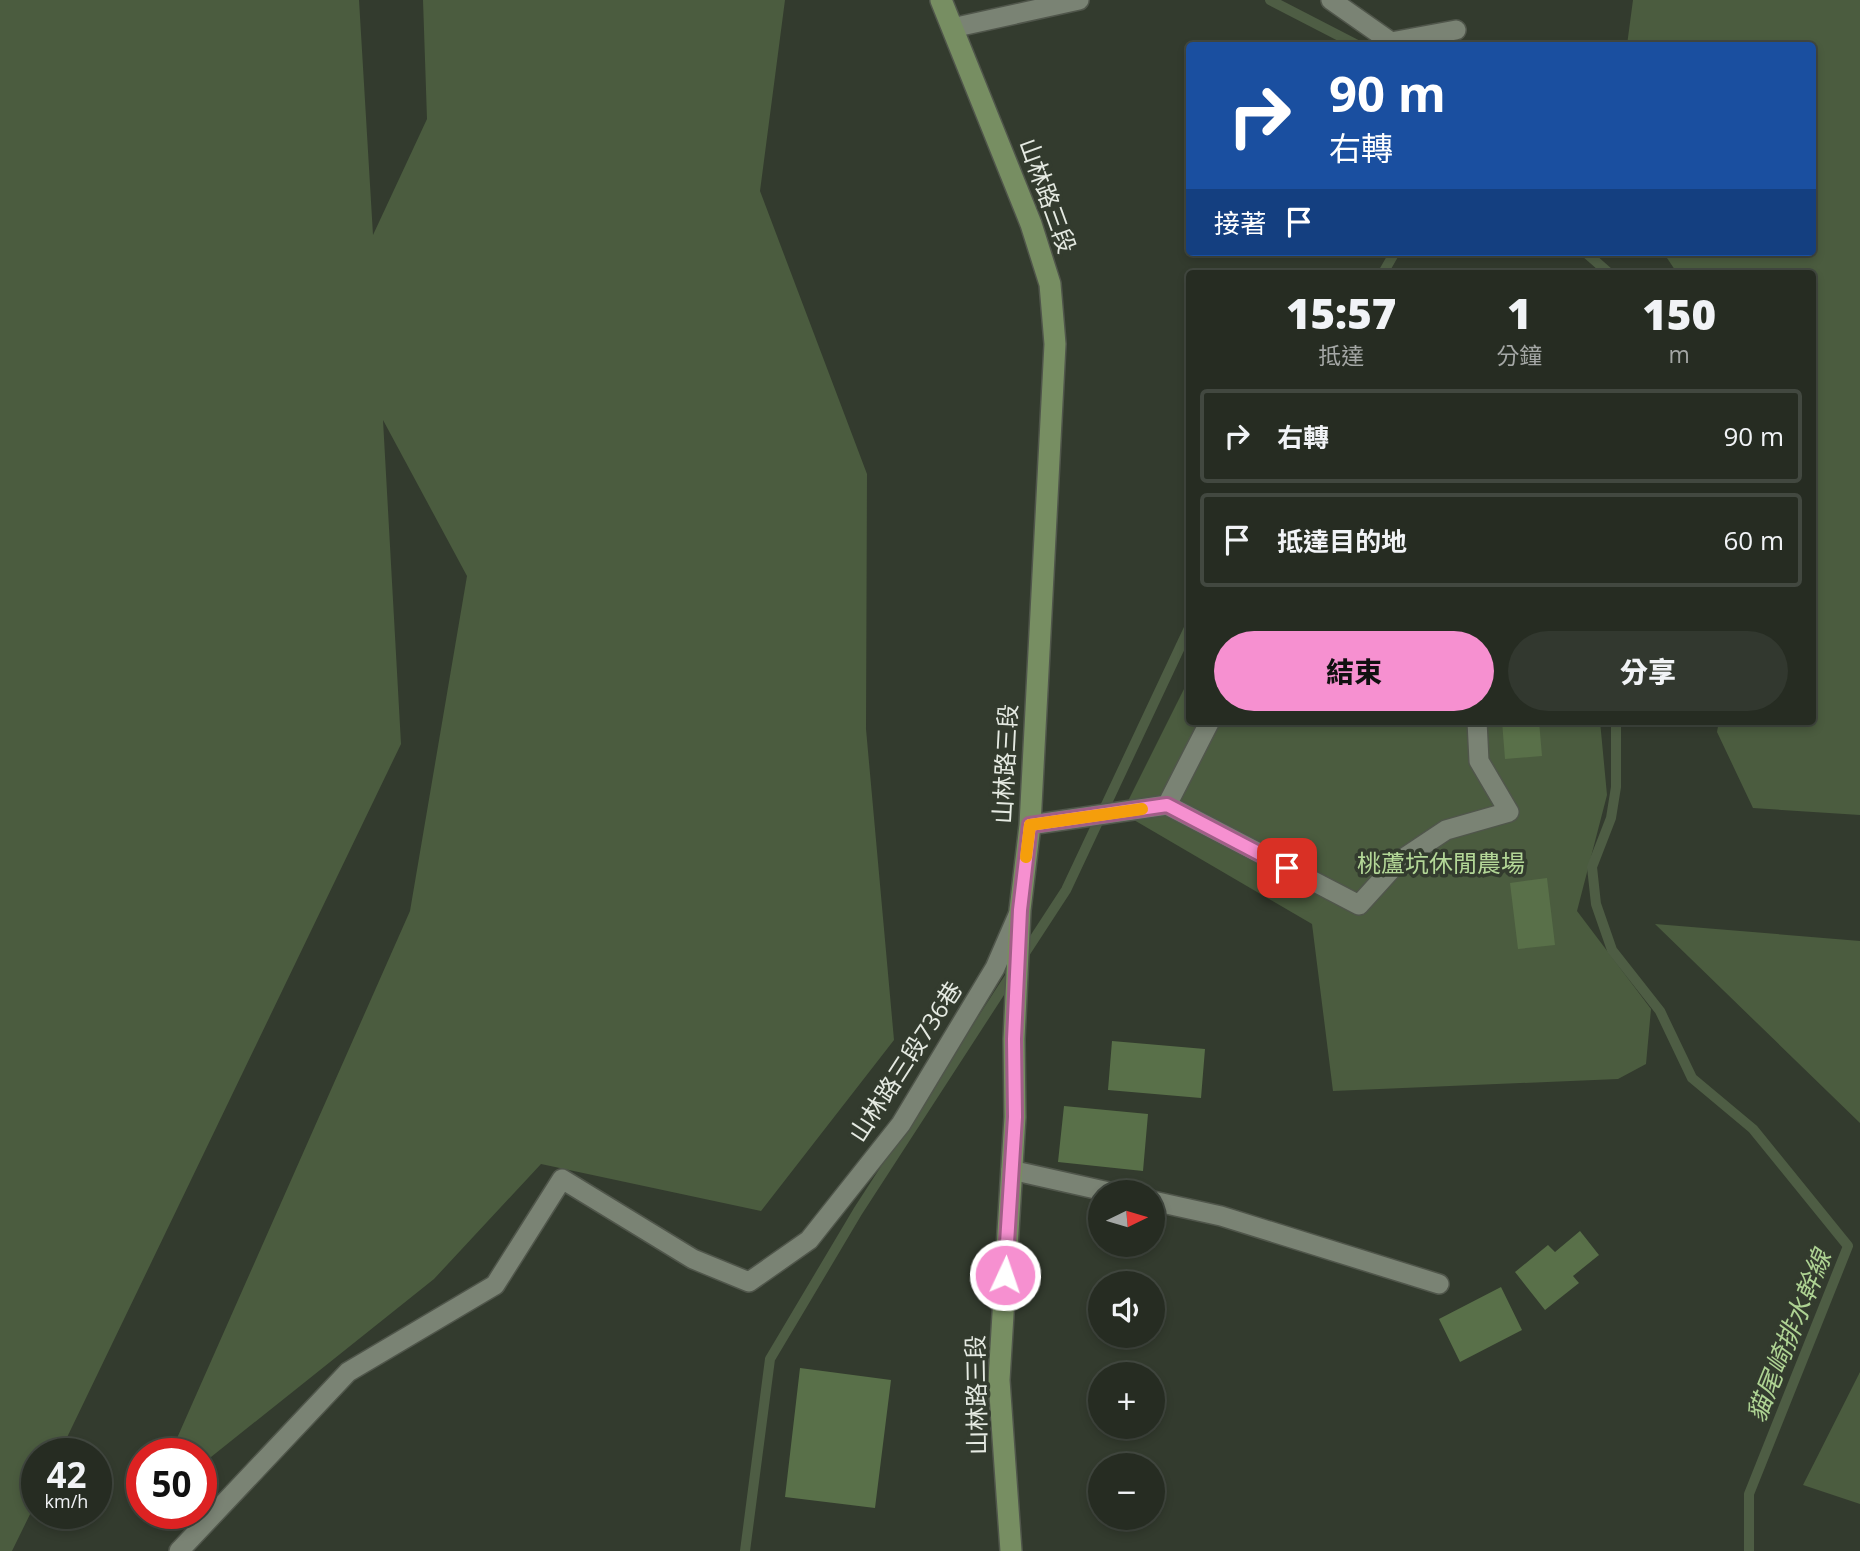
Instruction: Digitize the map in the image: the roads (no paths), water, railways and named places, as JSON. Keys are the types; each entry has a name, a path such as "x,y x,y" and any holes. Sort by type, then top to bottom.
{"main road":[{"name":"山林路三段","path":"941,0 1026,212 1050,284 1055,344 1030,825 1020,910 1014,1039 1015,1117 999,1380 1011,1551"}],"lane":[{"path":"952,28 1079,0"},
{"path":"1331,0 1391,42 1456,30"},
{"path":"1167,805 1208,725"},
{"path":"1030,825 1167,805 1359,905 1398,862 1446,830 1509,812 1479,761 1477,725"},
{"name":"山林路三段736巷","path":"179,1551 348,1372 495,1285 562,1180 694,1259 749,1282 809,1240 901,1124 995,968 1020,910"},
{"path":"1011,1170 1088,1187"},
{"path":"1166,1204 1221,1216 1440,1284"}],"waterway":[{"name":"貓尾崎排水幹線","path":"1270,0 1351,42"},
{"path":"1385,270 1393,256"},
{"name":"貓尾崎排水幹線","path":"1590,256 1606,270"},
{"path":"1023,956 1066,890 1186,635"},
{"name":"貓尾崎排水幹線","path":"1616,725 1616,787 1611,818 1592,867 1596,904 1612,950 1660,1011 1692,1078 1753,1129 1848,1246 1749,1494 1749,1551"},
{"path":"745,1551 770,1359 858,1211 1013,972"}],"park label":[{"name":"桃蘆坑休閒農場","path":"1441,864"}]}
